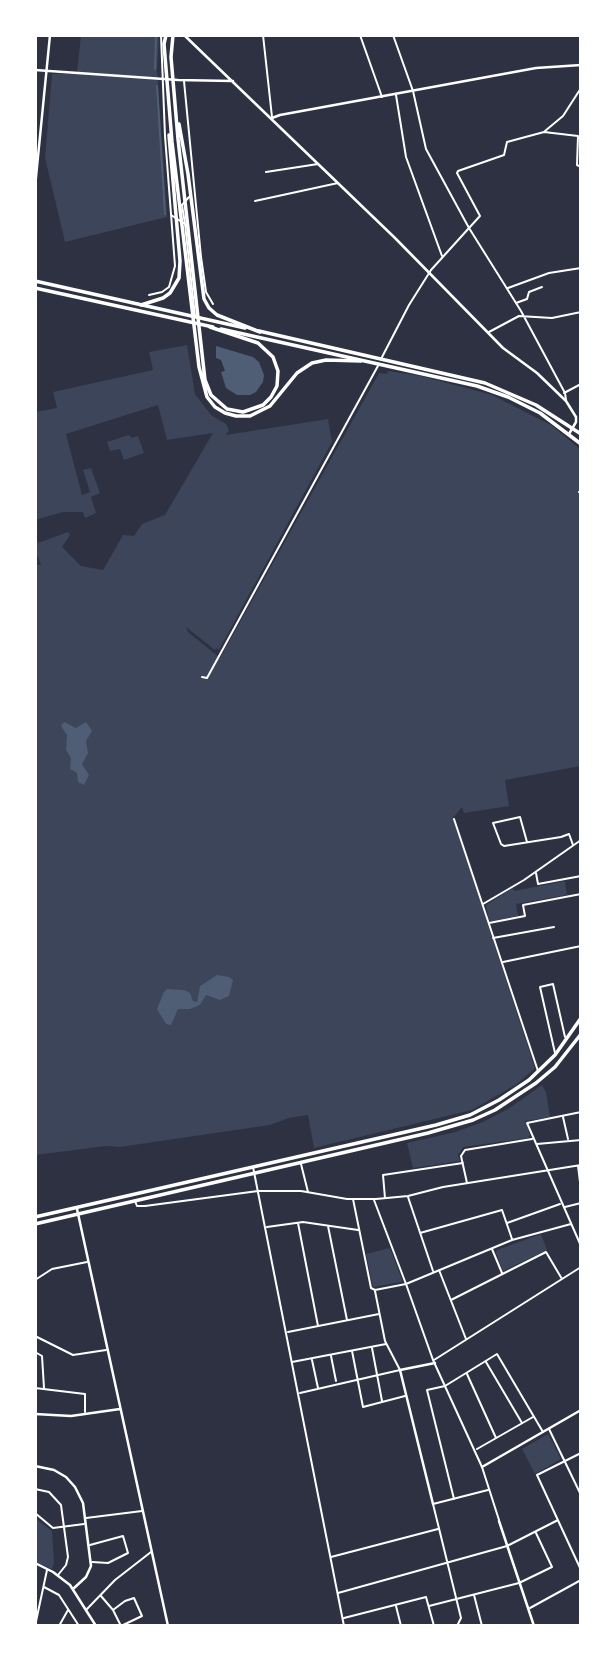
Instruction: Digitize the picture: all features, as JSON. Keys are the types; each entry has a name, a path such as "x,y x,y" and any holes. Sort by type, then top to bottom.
{"highway":[{"path":"164,35 169,108 201,367 204,390 211,402 225,413 246,416 267,408 298,373 312,363 329,360 361,361"},
{"path":"173,35 171,57 201,367 211,394 218,403 233,411 248,412 259,408 269,400 277,386 277,366 266,349 247,339 210,327"},
{"path":"141,304 163,298 170,293 179,278 169,108"},
{"path":"176,108 188,174 203,294 209,308 220,316 260,332"},
{"path":"35,281 485,383 525,399 581,434"},
{"path":"35,289 487,389 540,414 581,444"},
{"path":"35,1217 470,1115 514,1092 538,1072 555,1055 581,1018"},
{"path":"35,1224 450,1128 495,1110 518,1097 549,1071 581,1034"}],"street":[{"path":"35,187 50,35"},
{"path":"149,295 169,287 175,266 162,78 164,35"},
{"path":"184,35 339,183 488,333 566,401 576,417 569,434"},
{"path":"263,35 272,118"},
{"path":"360,35 382,97"},
{"path":"393,35 412,91 426,149 469,228 516,303 566,401"},
{"path":"272,118 536,68 581,65"},
{"path":"35,70 233,81"},
{"path":"184,80 205,285 209,300 213,304"},
{"path":"544,132 561,118 581,88"},
{"path":"396,94 406,157 442,256"},
{"path":"202,677 207,678 379,365 409,305 442,256 480,216 458,171 504,155 506,142 544,132 578,136 578,165 581,167"},
{"path":"165,136 189,136"},
{"path":"266,172 319,164"},
{"path":"255,201 339,183"},
{"path":"194,191 183,205 195,316"},
{"path":"171,214 185,224"},
{"path":"173,248 187,246"},
{"path":"507,288 549,273 581,268"},
{"path":"516,303 527,299 529,292 542,288"},
{"path":"488,333 508,320 523,316 552,318 581,312"},
{"path":"564,393 581,384"},
{"path":"527,842 520,817 493,822 500,844 504,846 527,842 569,834 573,845"},
{"path":"454,818 538,1072"},
{"path":"482,905 581,840"},
{"path":"536,872 538,884 581,876"},
{"path":"489,923 525,916 523,905 581,894"},
{"path":"493,938 554,927"},
{"path":"502,962 581,946"},
{"path":"555,1055 540,987 553,984 566,1041"},
{"path":"581,1112 527,1123 581,1246"},
{"path":"562,1116 568,1140"},
{"path":"467,1182 461,1156 465,1150 533,1139"},
{"path":"535,1144 581,1141"},
{"path":"301,1163 308,1193"},
{"path":"385,1198 383,1175 463,1163"},
{"path":"135,1201 137,1206 145,1206 258,1191 374,1199 408,1196 467,1182 579,1165 581,1190"},
{"path":"253,1166 344,1626"},
{"path":"408,1196 434,1272"},
{"path":"353,1199 371,1288 375,1290 387,1344 400,1370 407,1396 461,1618 457,1626"},
{"path":"374,1199 434,1362 482,1467 534,1626"},
{"path":"507,1223 562,1205 581,1203"},
{"path":"76,1207 168,1626"},
{"path":"421,1233 502,1210 512,1240"},
{"path":"265,1227 310,1222 359,1231"},
{"path":"298,1223 318,1326"},
{"path":"375,1290 406,1284 512,1240 571,1224"},
{"path":"328,1226 347,1320"},
{"path":"577,1237 581,1236"},
{"path":"492,1249 503,1274"},
{"path":"451,1300 546,1252 562,1279"},
{"path":"35,1280 52,1269 88,1262"},
{"path":"298,1393 434,1362 581,1267"},
{"path":"439,1270 466,1340"},
{"path":"286,1332 380,1314"},
{"path":"35,1336 73,1355 107,1350"},
{"path":"292,1363 387,1344"},
{"path":"372,1347 382,1402"},
{"path":"352,1351 363,1407 407,1396"},
{"path":"35,1352 42,1356 44,1388"},
{"path":"454,1499 427,1390 445,1386 497,1354 543,1432"},
{"path":"331,1355 337,1384"},
{"path":"312,1359 318,1388"},
{"path":"485,1361 522,1423"},
{"path":"467,1373 496,1438"},
{"path":"35,1388 85,1394 85,1414"},
{"path":"35,1414 65,1416 120,1409"},
{"path":"482,1467 581,1410"},
{"path":"475,1450 534,1417"},
{"path":"549,1428 581,1494"},
{"path":"581,1453 537,1475 581,1570"},
{"path":"35,1466 54,1470 71,1482 79,1493 86,1518 92,1562 86,1577 73,1589"},
{"path":"35,1489 49,1492 58,1500 68,1562 58,1575"},
{"path":"433,1504 489,1490"},
{"path":"86,1518 143,1511"},
{"path":"35,1513 53,1528 87,1524"},
{"path":"338,1593 508,1546 558,1520"},
{"path":"330,1557 439,1529"},
{"path":"429,1606 519,1583 551,1567 536,1532"},
{"path":"90,1545 123,1536 128,1553 108,1563 92,1562"},
{"path":"86,1610 115,1580 152,1552"},
{"path":"35,1563 58,1575 73,1589 96,1626"},
{"path":"36,1626 47,1569"},
{"path":"529,1609 581,1580"},
{"path":"43,1587 59,1595 79,1626"},
{"path":"474,1594 482,1626"},
{"path":"100,1596 113,1610 121,1626 142,1616 134,1598 113,1610"},
{"path":"343,1619 426,1597 434,1626"},
{"path":"395,1605 401,1626"},
{"path":"59,1626 68,1610"}],"shaded area":[{"path":"81,35 159,35 157,71 167,217 65,242 45,158 52,74 77,73"},
{"path":"187,345 195,394 211,415 226,424 229,430 226,435 328,419 332,442 219,650 215,650 186,627 188,632 220,658 379,373 387,374 388,371 421,376 492,395 551,425 581,450 581,766 505,780 509,806 464,813 462,807 453,818 535,1068 517,1084 472,1110 314,1148 308,1115 270,1125 120,1147 106,1146 35,1155 35,566 41,564 35,551 35,534 38,543 68,532 70,535 62,547 81,566 103,570 123,535 134,536 142,524 165,515 213,433 167,440 158,405 66,434 82,495 90,492 83,470 91,468 100,493 91,497 96,513 85,518 83,512 63,512 35,520 35,412 57,408 53,392 153,370 149,352"},
{"path":"216,346 253,357 259,362 264,375 256,392 237,395 226,388 221,372 225,371 221,360 216,358"},
{"path":"129,435 132,438 138,436 144,453 124,460 120,449 110,451 107,442"},
{"path":"64,722 76,728 86,722 92,731 86,741 88,753 82,764 89,775 84,785 78,782 77,773 70,769 71,758 66,750 67,735 61,726"},
{"path":"565,881 567,895 516,904 518,916 489,920 486,905 513,888 514,891"},
{"path":"217,975 233,980 229,996 220,1000 206,995 200,1005 190,1009 178,1009 171,1025 166,1024 157,1009 167,989 184,990 197,1002 200,986"},
{"path":"542,1085 546,1092 550,1117 525,1121 530,1135 528,1138 463,1147 458,1155 460,1161 413,1168 407,1143 455,1132 483,1122 508,1109"},
{"path":"541,1234 547,1250 503,1271 497,1250"},
{"path":"390,1248 402,1280 373,1287 366,1254"},
{"path":"548,1434 561,1459 535,1474 522,1449"},
{"path":"35,1518 52,1531 52,1569 35,1562"}],"waterway":[{"path":"155,69 156,35"},
{"path":"157,86 165,214"}]}
